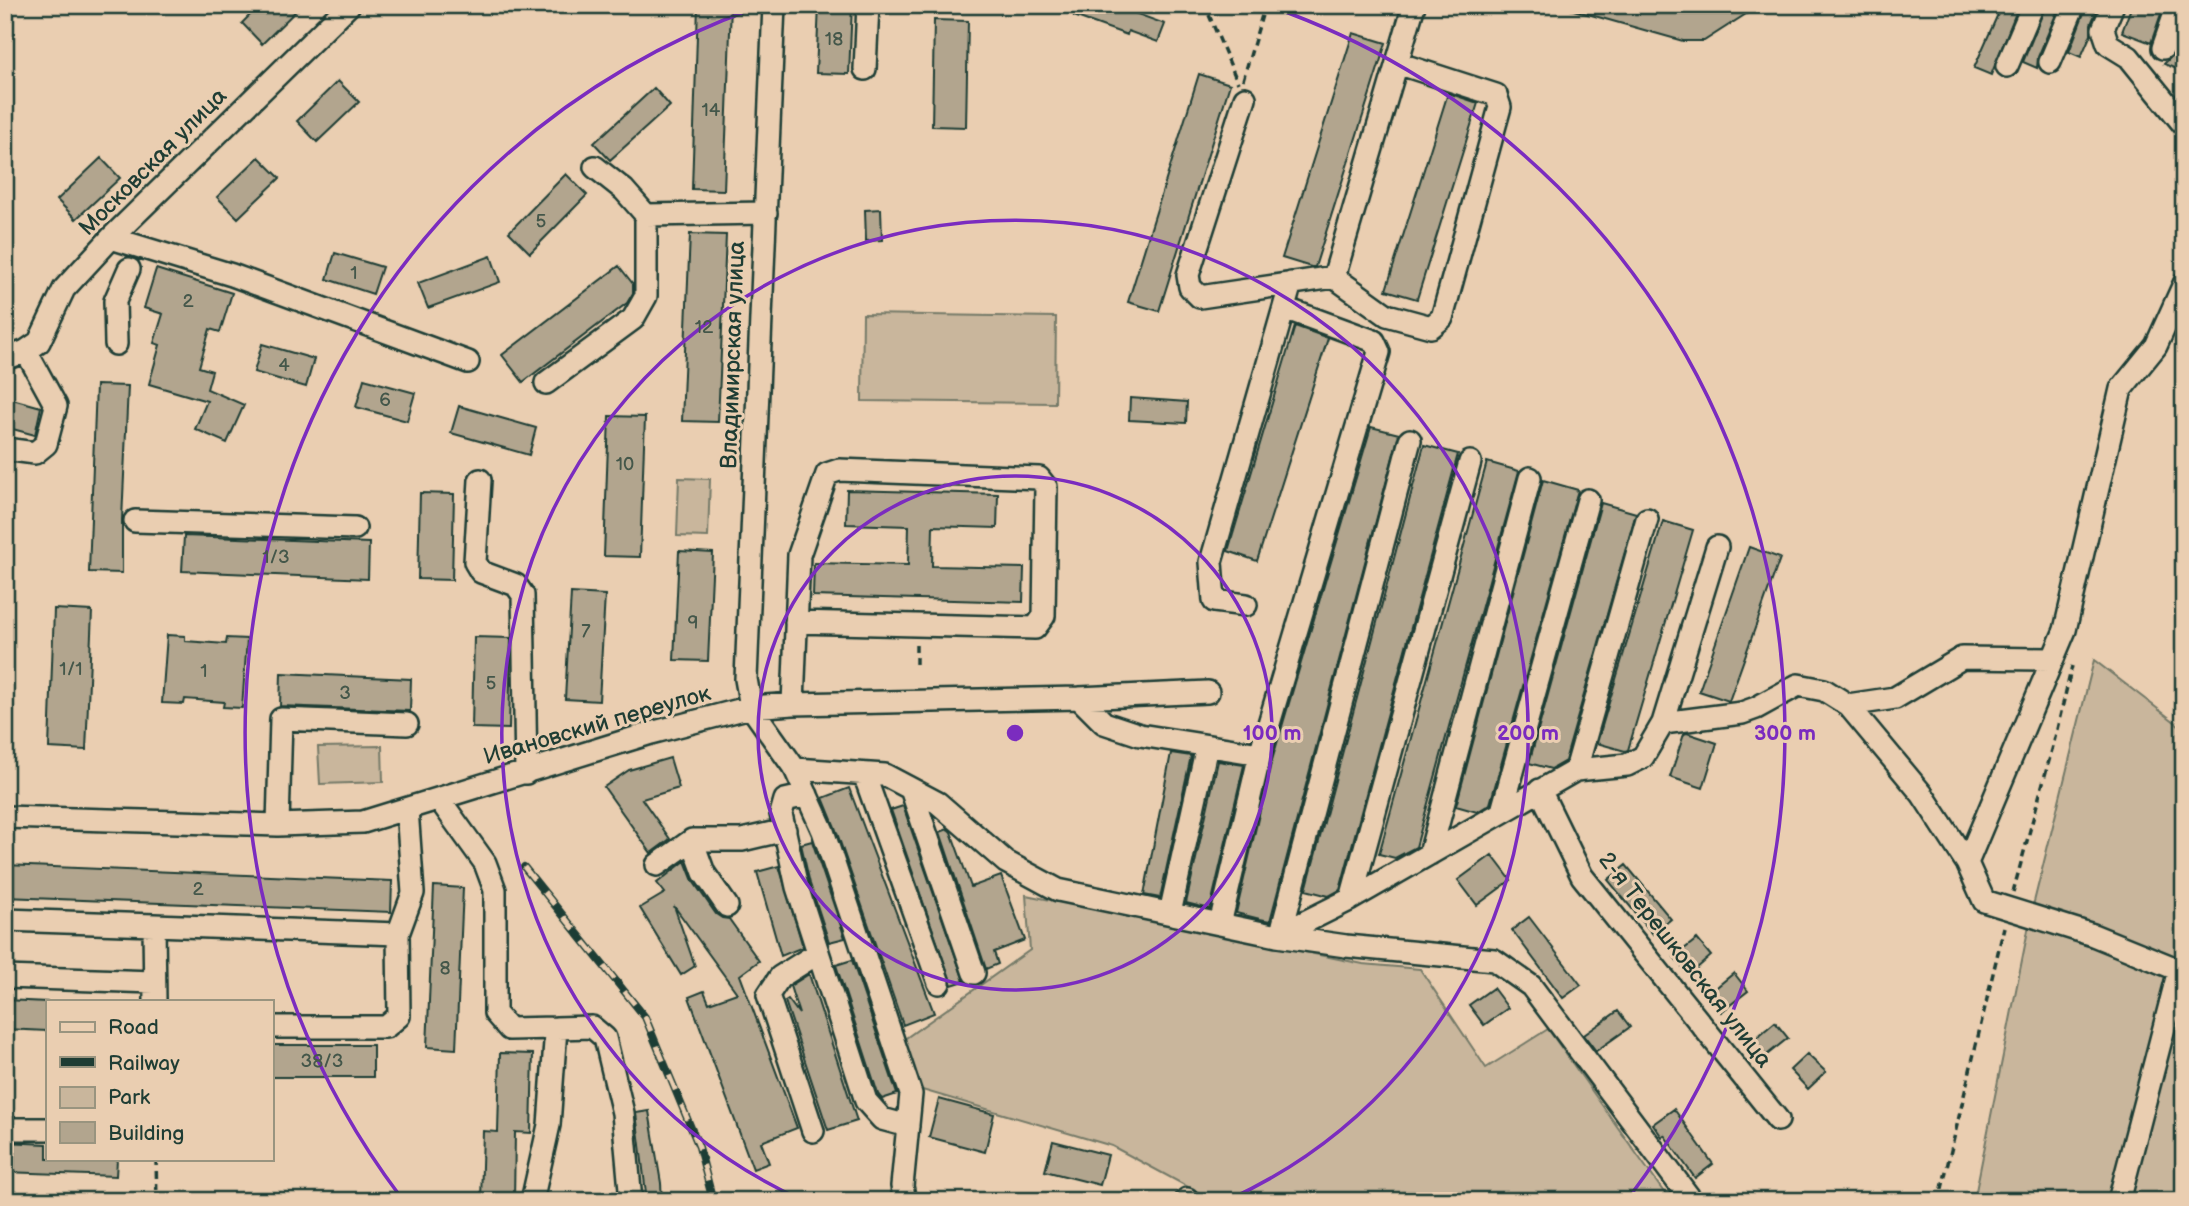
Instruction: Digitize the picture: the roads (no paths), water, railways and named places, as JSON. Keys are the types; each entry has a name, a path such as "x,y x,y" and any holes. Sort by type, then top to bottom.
{"street":[{"name":"Московская улица","path":"26,351 39,342 64,289 111,238 349,5"},
{"name":"Владимирская улица","path":"751,707 746,679 774,5"},
{"path":"865,69 868,5"},
{"path":"1334,277 1414,5"},
{"path":"2007,66 2033,5"},
{"path":"2050,62 2074,5"},
{"path":"2113,5 2103,29 2108,44 2129,57 2184,125"},
{"path":"2163,48 2178,5"},
{"path":"1245,98 1188,275 1190,287 1200,297 1334,277 1387,315 1431,327 1442,318 1500,107 1496,95 1397,62"},
{"path":"546,383 633,319 646,296 646,215 624,190 595,167"},
{"path":"646,215 766,213"},
{"path":"111,238 232,275 468,362"},
{"path":"116,344 115,301 129,269"},
{"path":"1246,604 1214,601 1210,562 1291,283"},
{"path":"1967,863 2065,630 2121,389 2156,346 2184,284"},
{"path":"1220,923 1260,754 1379,352 1374,341 1284,308"},
{"path":"5,359 26,351 56,406 46,444 35,453 5,449"},
{"path":"1281,934 1410,440"},
{"path":"1351,900 1470,461"},
{"path":"793,704 796,622 799,555 827,474 839,470 1039,478 1046,487 1044,616 1035,628 796,622"},
{"path":"1430,853 1530,478"},
{"path":"480,480 475,562 481,572 516,585 523,595 526,773"},
{"path":"1502,811 1588,500"},
{"path":"1576,770 1647,519"},
{"path":"135,521 355,528"},
{"path":"1281,934 1351,900 1576,770 1628,765 1643,757 1663,723 1717,547"},
{"path":"1848,705 1895,698 1962,658 2053,659"},
{"path":"1663,723 1742,713 1798,685 1824,690 1848,705 1922,794 1967,863 1984,901 2093,936 2181,971 2119,1201"},
{"name":"Ивановский переулок","path":"5,817 278,825 363,822 651,733 751,707 1208,692"},
{"path":"1079,698 1104,723 1139,735 1260,754"},
{"path":"751,707 795,769 823,831 911,1094 902,1186 905,1201"},
{"path":"278,825 281,719 407,724"},
{"path":"1170,913 1207,746"},
{"path":"795,769 884,775 938,803 1006,862 1058,890 1346,946 1494,960 1531,986 1692,1201"},
{"path":"864,774 939,984"},
{"path":"911,789 974,973"},
{"name":"2-я Терешковская улица","path":"1540,790 1582,876 1778,1120"},
{"path":"807,795 785,800 781,814 797,887 866,1101 882,1119 908,1126"},
{"path":"439,799 485,863 495,890 495,1013 509,1029 592,1027 605,1038 623,1113 631,1201"},
{"path":"273,1027 386,1027 398,1016 398,934 413,893 407,809"},
{"path":"657,865 692,840 742,840 785,830"},
{"path":"692,840 704,873 727,906"},
{"path":"5,920 398,934"},
{"path":"5,977 154,991 154,925"},
{"path":"813,1131 768,995 780,976 818,953"},
{"path":"532,1201 549,1125 556,1028"},
{"path":"5,1129 46,1129"}],"railway":[{"path":"524,867 645,1017 699,1147 713,1201"}]}
